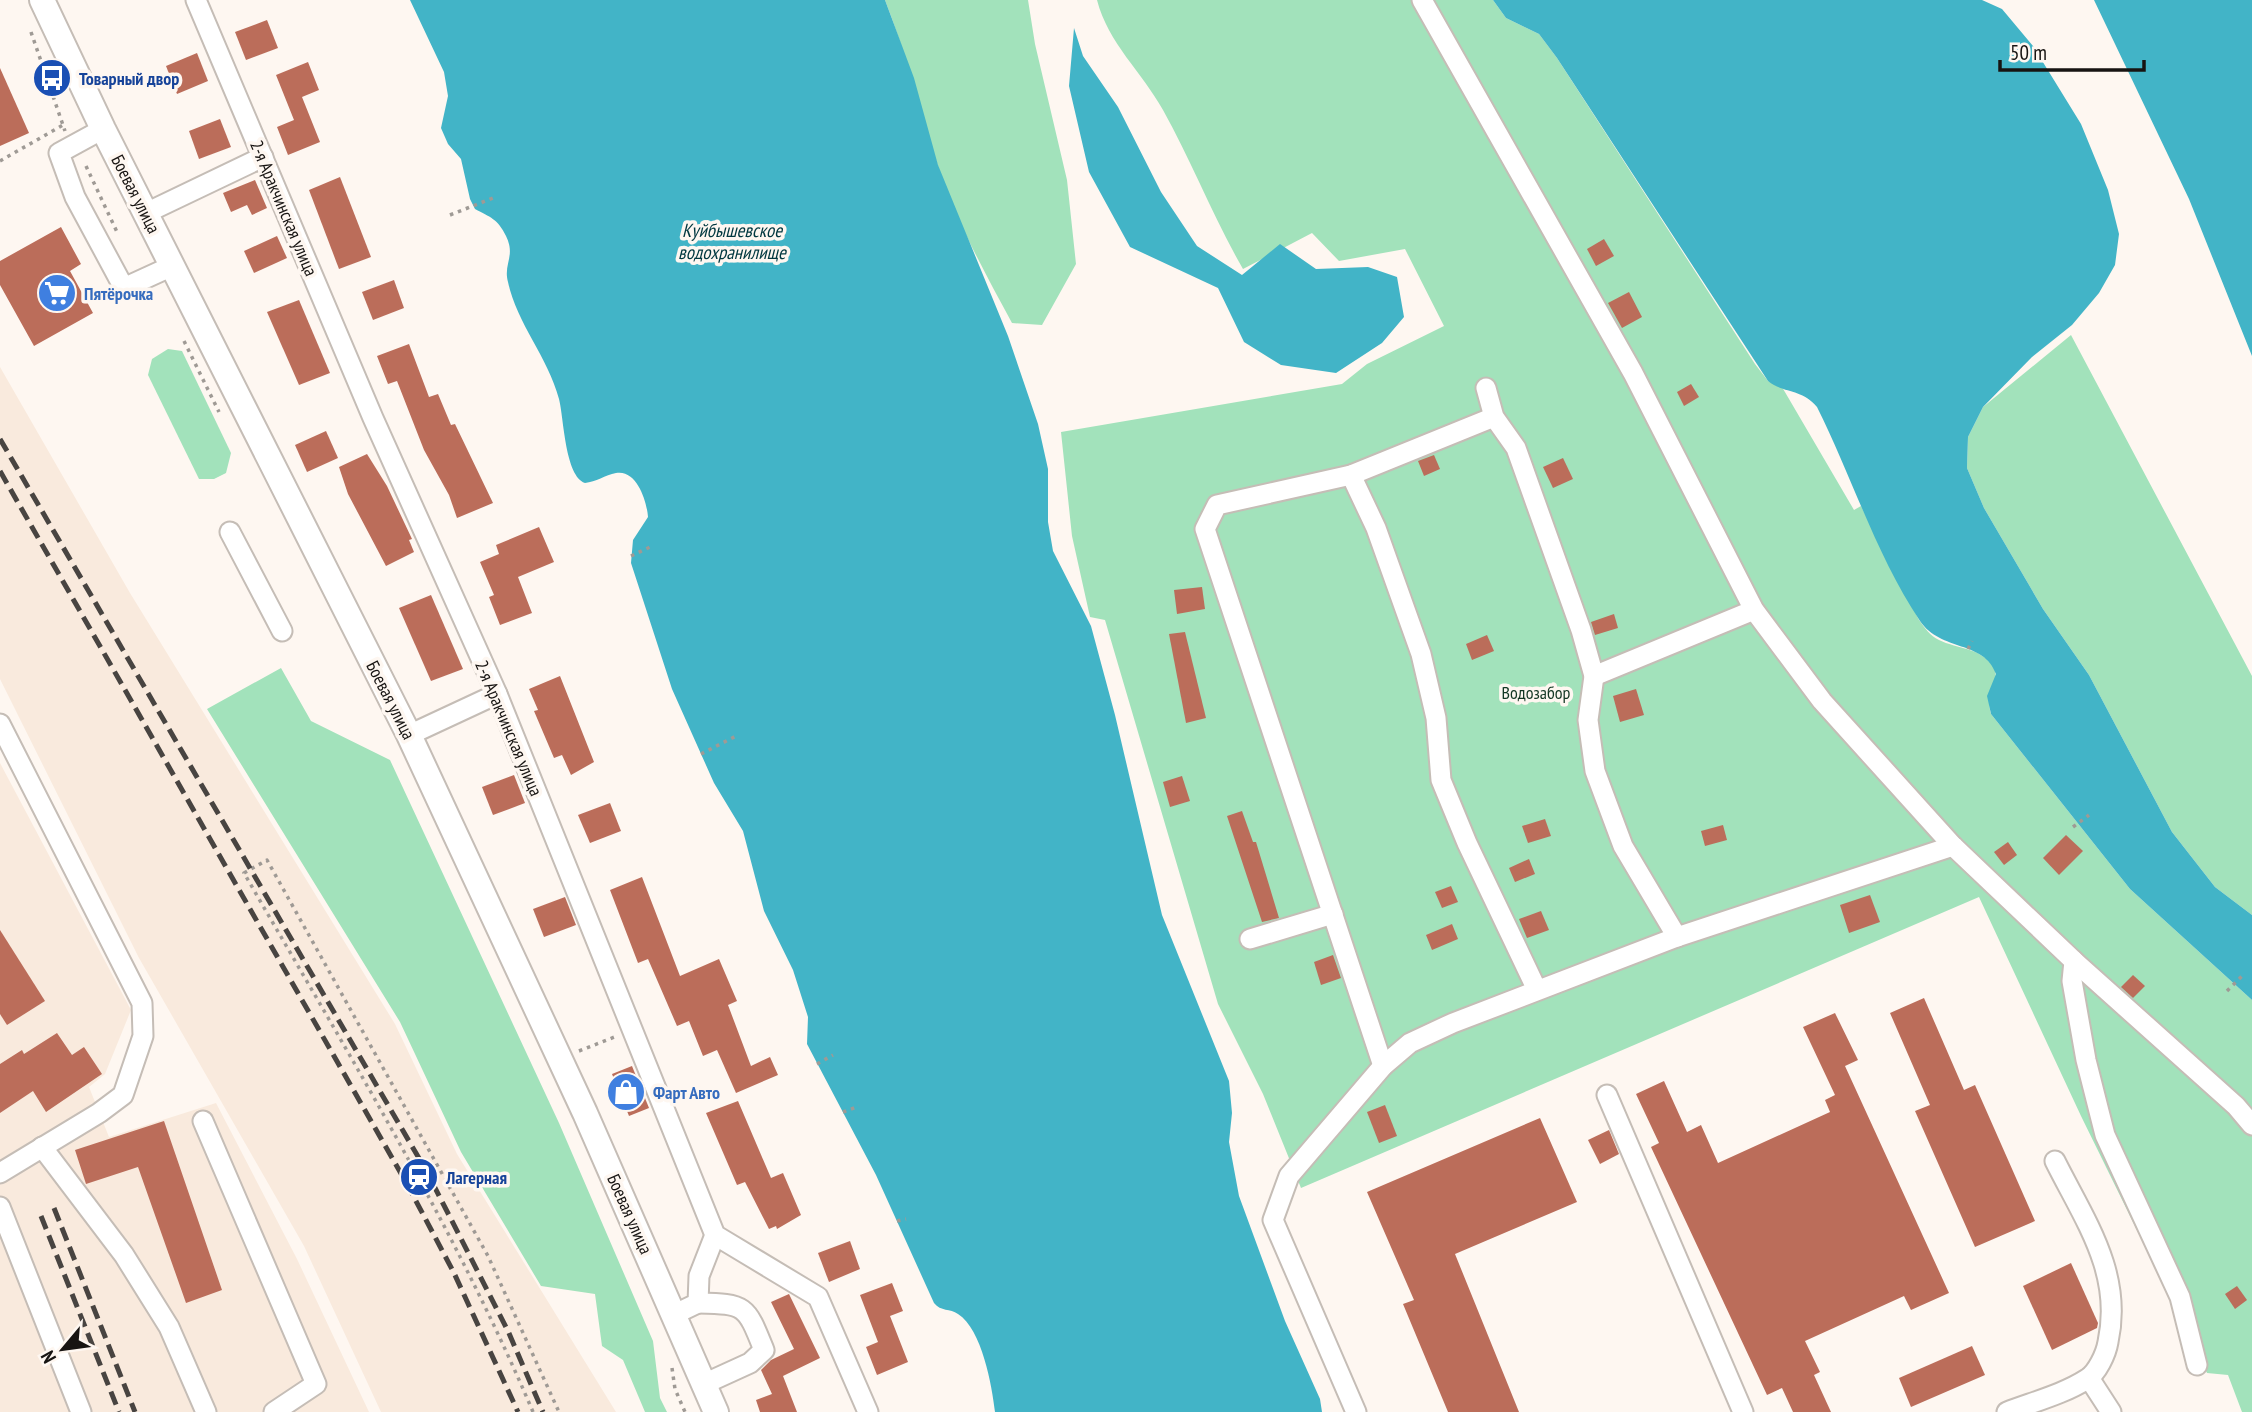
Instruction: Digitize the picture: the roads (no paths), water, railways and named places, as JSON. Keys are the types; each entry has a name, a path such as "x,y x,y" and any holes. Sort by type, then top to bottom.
{"main road":[{"name":"Боевая улица","path":"42,0 103,129 410,735 560,1059 716,1412"}],"street":[{"name":"2-я Аракчинская улица","path":"196,0 373,418 496,694 715,1236"},
{"path":"1422,0 1633,373 1754,610 1822,701 1953,846 2074,961 2236,1106 2252,1125"},
{"path":"103,129 59,153 75,197 124,288 172,266"},
{"path":"146,213 263,157"},
{"path":"1486,388 1494,416 1521,459 1577,617 1594,676 1588,720 1595,771 1623,846 1676,937"},
{"path":"1383,1066 1205,529 1216,505 1351,475 1494,416"},
{"path":"1351,475 1376,528 1421,654 1436,719 1441,780 1467,843 1537,990"},
{"path":"230,532 282,631"},
{"path":"1594,676 1754,610"},
{"path":"410,735 496,694"},
{"path":"0,724 142,1003 143,1036 123,1095 99,1114 0,1173"},
{"path":"1356,1412 1273,1220 1289,1176 1383,1066 1409,1043 1537,990 1676,937 1953,846"},
{"path":"1250,939 1332,914"},
{"path":"2074,961 2072,981 2086,1060 2105,1135 2180,1297 2197,1366"},
{"path":"1607,1095 1742,1412"},
{"path":"203,1121 316,1384 274,1412"},
{"path":"41,1147 124,1255 169,1327 206,1412"},
{"path":"2007,1412 2089,1378 2106,1353 2113,1318 2113,1293 2102,1256 2055,1161"},
{"path":"0,1207 81,1412"},
{"path":"698,1303 699,1276 715,1236 818,1297 868,1412"},
{"path":"673,1315 698,1303 735,1303 751,1317 764,1350 750,1363 704,1384"},
{"path":"2089,1378 2111,1412"}],"water":[{"name":"Куйбышевское водохранилище","path":"410,0 885,0 914,78 938,165 1008,336 1038,424 1048,469 1048,522 1053,551 1091,626 1162,915 1229,1081 1232,1113 1229,1142 1239,1196 1285,1321 1320,1399 1322,1412 995,1412 984,1359 973,1332 958,1314 934,1303 876,1175 807,1044 808,1017 793,970 764,911 743,831 714,783 672,689 631,563 633,540 648,517 643,495 635,481 623,473 585,483 573,470 554,384 512,297 507,276 509,243 497,222 475,209 470,199 461,159 448,144 441,128 448,96 444,72"},
{"path":"1493,0 1982,0 2002,9 2033,46 2081,124 2108,190 2119,234 2115,265 2099,293 2072,325 2032,357 1983,407 1968,437 1967,468 1984,508 2043,609 2089,675 2172,832 2215,887 2252,915 2252,1000 2130,889 1991,714 1987,696 1996,674 1990,663 1972,650 1939,638 1920,621 1877,543 1817,407 1805,397 1768,381 1557,58 1539,34 1506,18"},
{"path":"2094,0 2252,0 2252,356 2189,199"},
{"path":"1074,28 1083,56 1118,107 1161,192 1197,246 1242,275 1280,244 1316,269 1368,267 1397,277 1404,317 1382,343 1336,373 1281,365 1244,342 1218,288 1130,247 1089,172 1069,86"}],"railway":[{"path":"0,439 427,1172 508,1331 543,1412"},
{"path":"0,471 407,1184 454,1273 518,1412"},
{"path":"54,1208 135,1412"},
{"path":"41,1216 119,1412"}],"place":[{"name":"Товарный двор","path":"52,78"},
{"name":"Пятёрочка","path":"57,293"},
{"name":"Фарт Авто","path":"626,1092"},
{"name":"Лагерная","path":"419,1177"}],"park label":[{"name":"Водозабор","path":"1536,692"}]}
